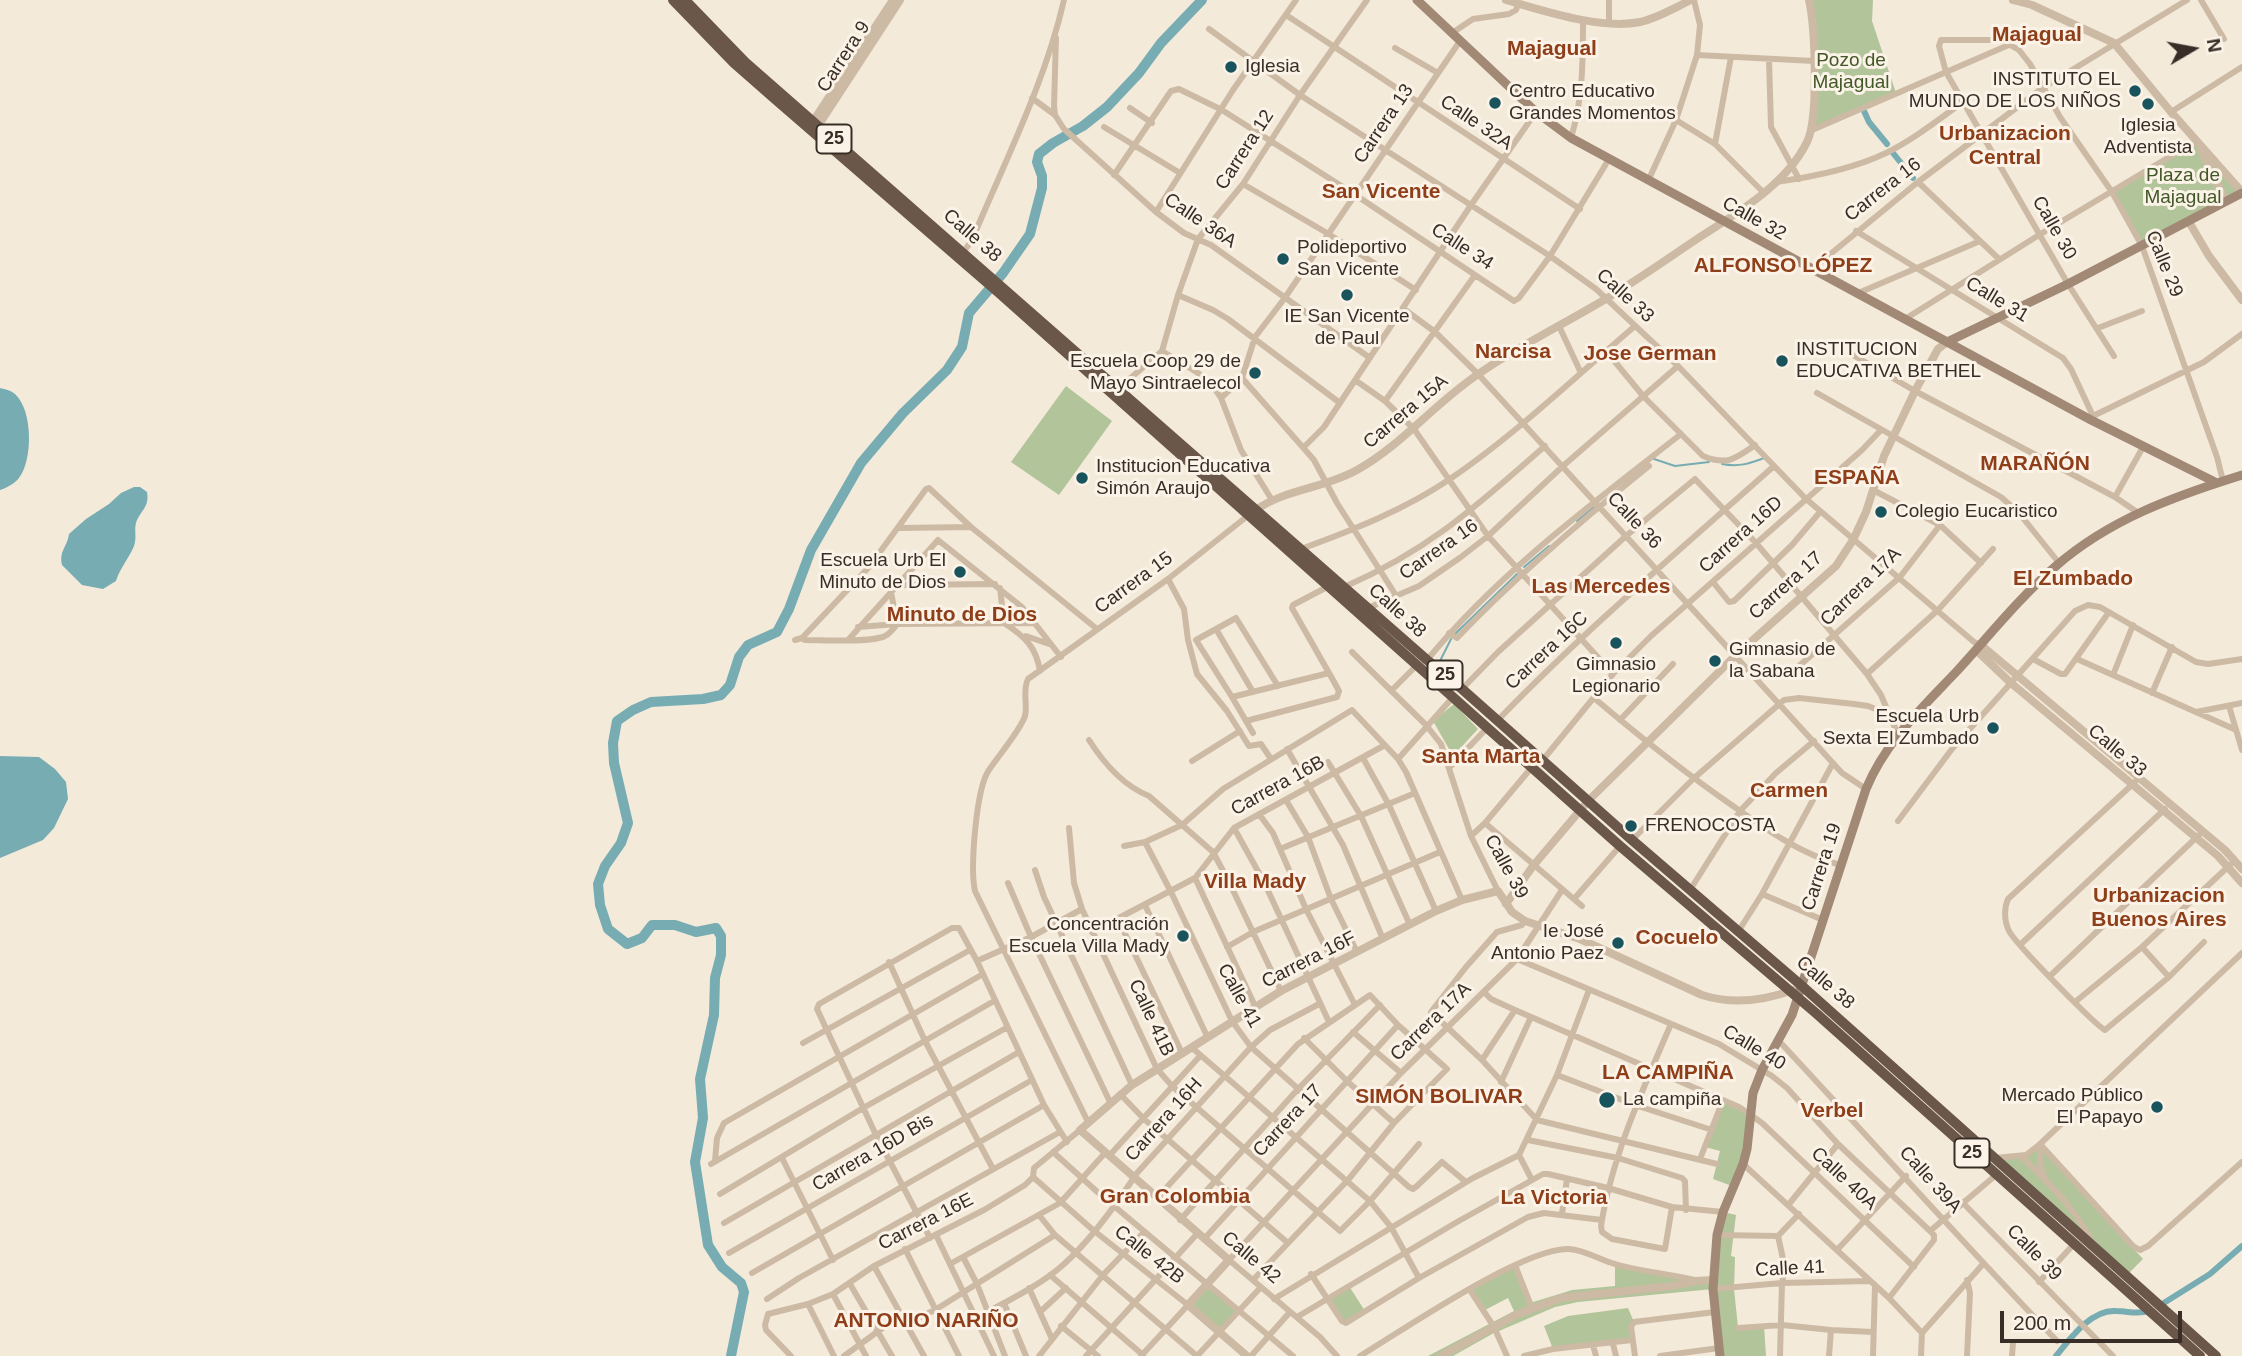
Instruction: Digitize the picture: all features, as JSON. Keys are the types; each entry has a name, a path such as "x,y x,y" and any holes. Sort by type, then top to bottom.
{"highway":[{"name":"Calle 38","path":"673,0 734,63 814,126"},
{"name":"Calle 38","path":"685,0 745,62 814,126 1253,512 1301,549 1368,608 1422,662"},
{"name":"Calle 38","path":"1000,289 1119,388 1329,586 1458,692 1584,805 1632,840 1802,986 2096,1249 2149,1304"},
{"name":"Calle 38","path":"1584,805 1620,845 1794,994 2074,1244 2149,1304 2200,1356"},
{"name":"Calle 38","path":"2160,1314 2216,1356"}],"main road":[{"name":"Calle 32","path":"1417,0 1536,112 1572,138 1811,270 2143,447 2220,482"},
{"name":"Carrera 17","path":"1947,342 2068,284 2242,193"},
{"name":"Carrera 19","path":"1719,1352 1713,1285 1717,1235 1723,1212 1743,1164 1749,1138 1753,1093 1762,1070 1779,1041 1794,994 1802,986 1866,789 1883,754 1977,646 2059,563 2137,512 2242,475"}],"street":[{"name":"Carrera 9","path":"814,126 893,0"},
{"name":"Carrera 9","path":"814,126 900,0"},
{"path":"1055,115 1053,71 1056,38 1065,0"},
{"path":"1156,212 1296,0"},
{"name":"Carrera 12","path":"1162,351 1198,239 1243,184 1300,94 1367,0"},
{"path":"1506,0 1583,20 1609,23 1640,22 1692,0 1700,25 1697,55 1676,120 1648,180"},
{"path":"1609,0 1609,23"},
{"path":"1792,166 1812,130 1814,31 1809,0"},
{"path":"2013,0 2032,5 2114,43 2242,193"},
{"name":"Carrera 16","path":"1811,270 1918,182 2044,87 2187,0"},
{"path":"2201,0 2224,39"},
{"path":"1452,33 1473,19 1509,14 1516,10 1518,4"},
{"name":"Calle 32A","path":"1286,15 1580,209"},
{"path":"1572,138 1578,115 1582,78 1583,20"},
{"name":"Calle 33","path":"1209,29 1300,94 1550,256 1606,299 1678,366 1805,498 1938,610 2014,680 2242,869"},
{"path":"961,256 972,240 1056,38"},
{"name":"Calle 30","path":"2011,44 1989,38 1944,38 1939,43 1946,72 2068,284 2115,356"},
{"name":"Carrera 13","path":"1221,398 1242,377 1255,338 1460,41"},
{"path":"1812,130 2011,44"},
{"name":"Calle 29","path":"2011,44 2019,50 2044,87 2066,127 2112,192 2143,246 2217,457 2220,482"},
{"path":"1395,48 1438,73"},
{"path":"1697,55 1814,61"},
{"path":"1715,144 1731,57"},
{"path":"1769,59 1771,127 1799,179"},
{"path":"2171,113 2242,67"},
{"name":"Calle 34","path":"1152,123 1171,91 1175,89 1222,110 1514,301 1517,301 1550,256"},
{"path":"1032,98 1055,115"},
{"name":"Carrera 15A","path":"1776,183 1799,179 1883,154 1916,136 1963,102"},
{"path":"1114,175 1152,123 1130,108"},
{"path":"1304,447 1324,427 1536,112"},
{"name":"Calle 36A","path":"1055,115 1074,139 1156,212 1184,233 1210,245 1370,358"},
{"path":"1676,120 1715,144 1763,192"},
{"path":"1104,127 1180,173"},
{"path":"1905,319 1999,259 2196,141"},
{"path":"2196,141 2226,201"},
{"path":"1550,256 1609,159"},
{"name":"Carrera 15A","path":"1253,512 1288,492 1326,482 1368,464 1478,374 1606,299 1723,222 1776,183 1792,166"},
{"path":"1918,182 1999,259"},
{"path":"1243,184 1327,233 1416,290"},
{"path":"2189,222 2209,256 2242,300"},
{"name":"Calle 31","path":"1856,231 2063,358 2071,369 2092,418"},
{"path":"1856,294 1980,241"},
{"path":"1385,401 1475,275"},
{"path":"1178,295 1213,310 1255,338 1340,403"},
{"name":"Calle 36","path":"1404,309 1435,332 1478,374 1833,763 1866,789"},
{"path":"2098,328 2142,311"},
{"path":"1559,326 1581,373"},
{"path":"1301,549 1355,530 1450,479 1524,423 1635,326"},
{"path":"2092,418 2204,362 2242,334"},
{"name":"Carrera 17","path":"1506,904 1533,866 1584,805 1736,655 1836,566 1853,540 1893,436 1915,391 1938,349 1947,342"},
{"path":"1119,388 1162,351 1198,373 1221,398 1241,450 1272,500"},
{"path":"1606,351 1644,397 1703,456 1727,462 1755,445"},
{"path":"1853,355 1915,391 2115,497 2137,512"},
{"name":"Carrera 16","path":"1368,608 1397,597 1440,573 1488,536 1563,466 1678,366"},
{"path":"1242,377 1304,447 1397,597"},
{"path":"1355,380 1385,401 1414,429 1488,536 1614,674"},
{"path":"1817,393 2001,497 2020,513 2059,563"},
{"name":"Carrera 16D","path":"1471,836 1651,636 1862,450 1881,430"},
{"path":"1391,691 1519,572 1681,433"},
{"path":"1344,587 1381,572 1424,546 1471,512 1545,446"},
{"path":"2115,497 2143,447"},
{"path":"1597,504 1649,466"},
{"name":"Carrera 16C","path":"1450,767 1582,639 1774,466"},
{"path":"1398,759 1426,725 1498,652 1626,536 1695,479 1756,543 1867,674 1881,695 1898,735"},
{"path":"891,592 897,624 882,637 799,639 869,567 929,488 971,527 1097,629"},
{"path":"1873,490 1940,525 1981,563"},
{"name":"Carrera 15","path":"1001,948 975,891 972,878 975,836 986,774 1025,716 1025,685 1028,679 1168,579 1253,512"},
{"path":"1713,582 1731,603 1773,564 1821,512"},
{"name":"Carrera 17A","path":"1799,666 1900,577 1940,525"},
{"path":"899,528 971,527"},
{"path":"849,639 938,540 1022,607 1061,657"},
{"path":"1867,674 1938,610 1993,549"},
{"path":"1168,579 1184,608 1188,640 1197,674 1227,711 1249,746 1261,744 1271,759"},
{"path":"898,585 997,586"},
{"path":"997,586 1003,623 1024,636 1051,645"},
{"path":"1246,721 1337,697 1339,691 1292,607 1329,586"},
{"path":"1898,821 1952,748 2081,607 2094,606 2109,612 2201,664 2242,659"},
{"path":"2033,659 2061,674 2068,671 2109,612"},
{"path":"1253,733 1196,642 1198,638 1238,619 1278,686"},
{"path":"858,627 897,624 1034,623"},
{"path":"2112,675 2133,625"},
{"path":"1216,629 1253,692"},
{"path":"1024,636 1038,656 1040,671"},
{"path":"2152,693 2172,647"},
{"name":"Calle 39","path":"1352,652 1426,725 1441,744 1471,836 1498,891 1522,922 1580,939 1712,999 1748,1001 1794,994"},
{"path":"2077,659 2234,729"},
{"path":"1620,720 1674,664"},
{"path":"1232,697 1329,673"},
{"path":"1594,698 1693,779 1789,845 1840,865"},
{"path":"1632,840 1693,779 1779,702 1799,698 1854,704 1868,706 1888,715 1913,718"},
{"path":"2196,712 2242,703"},
{"path":"2229,706 2242,750"},
{"path":"1124,846 1145,842 1182,825 1223,789 1349,711 1355,711 1398,759 1462,900"},
{"path":"1192,761 1240,731"},
{"path":"1088,740 1127,783 1149,796 1213,852 1281,991"},
{"path":"1690,890 1740,811 1776,773 1814,741"},
{"name":"Carrera 16B","path":"1092,932 1195,878 1234,828 1385,745"},
{"path":"1287,749 1334,827 1383,939"},
{"path":"1363,758 1390,805 1436,911"},
{"path":"1328,762 1361,816 1410,925"},
{"path":"1738,932 1762,894 1833,763"},
{"path":"2136,781 2008,899 2005,915 2010,932 2102,1029 2108,1029 2169,977 2204,942"},
{"path":"1280,849 1415,793"},
{"path":"1286,800 1308,837 1331,899 1357,952"},
{"path":"2021,944 2167,808"},
{"path":"1259,814 1273,833 1306,909 1355,1005"},
{"path":"1485,823 1582,906"},
{"name":"Calle 41B","path":"1069,828 1074,883 1082,909 1157,1069 1173,1087 1340,1231 1370,1201"},
{"path":"1234,828 1258,871 1329,1023"},
{"path":"2050,976 2200,835"},
{"name":"Calle 41","path":"1145,842 1232,1021 1251,1047 1413,1189 1442,1162 1466,1182"},
{"path":"1574,900 1620,845"},
{"path":"1227,947 1253,932 1440,852"},
{"path":"2076,1002 2142,947 2232,863"},
{"name":"Calle 33","path":"2232,863 2242,883"},
{"path":"1035,870 1056,924 1132,1085"},
{"path":"1195,878 1255,1006"},
{"path":"1008,883 1031,937 1111,1102"},
{"name":"Carrera 17A","path":"1143,1355 1346,1131 1425,1048 1517,959 1562,890"},
{"name":"Carrera 16F","path":"1080,1130 1132,1085 1281,991 1436,911 1462,900 1498,891"},
{"path":"1762,894 1823,920"},
{"path":"1145,905 1207,1037"},
{"path":"977,961 1001,948 1031,937 1082,909"},
{"path":"1118,919 1182,1053"},
{"path":"1531,941 1522,922 1497,932 1431,1012 1482,1060 1537,1119 1717,1164"},
{"path":"1000,1355 975,1318 950,1264 916,1212 863,1108 817,1005 889,962 952,928 959,928 1044,1105 1067,1142"},
{"path":"2142,947 2169,977"},
{"path":"1001,948 1088,1122"},
{"path":"803,1043 970,950"},
{"path":"1995,1158 2021,1156 2040,1144 2242,953"},
{"name":"Calle 40","path":"1517,959 1719,1044 1762,1070 1787,1088 1838,1144 1930,1231"},
{"path":"889,962 925,1041 993,1169"},
{"path":"983,974 724,1123 717,1138 713,1162 994,1001"},
{"path":"1274,1298 1466,1182 1519,1155 1557,1075 1589,990"},
{"name":"Calle 40A","path":"1484,992 1491,999 1515,1010 1652,1068 1751,1114 1914,1266"},
{"path":"1156,1199 1304,1038 1370,995 1398,1025 1448,1068 1394,1123 1348,1181 1253,1280"},
{"name":"Carrera 16H","path":"975,1318 1050,1275 1074,1253 1167,1140 1251,1047 1270,1030 1319,1004"},
{"path":"1180,1220 1298,1089 1380,1005"},
{"path":"1482,1060 1515,1010"},
{"path":"1502,1082 1531,1017"},
{"path":"1671,1024 1608,1188 1602,1232 1612,1239 1665,1249 1672,1207"},
{"name":"Carrera 17","path":"1088,1353 1176,1258 1239,1201 1398,1025"},
{"path":"720,1194 863,1108 1006,1028"},
{"path":"1353,1032 1401,1073"},
{"path":"1304,1038 1394,1123"},
{"name":"Calle 39A","path":"1779,1041 2057,1341"},
{"path":"1191,1047 1370,1201 1391,1227 1419,1278"},
{"path":"724,1223 1019,1052"},
{"path":"950,1264 1060,1203 1144,1119 1200,1056"},
{"path":"1557,1075 1638,1106 1712,1130"},
{"name":"Carrera 16D Bis","path":"729,1253 1032,1080"},
{"path":"1120,1094 1167,1140 1288,1243"},
{"path":"1700,1159 1723,1100"},
{"path":"752,1273 1044,1105"},
{"name":"Carrera 16E","path":"791,1356 766,1330 768,1314 808,1304 833,1294 874,1266 984,1210 1025,1185 1033,1177 1034,1168 1080,1130"},
{"name":"Calle 42","path":"1080,1130 1180,1220 1320,1337 1337,1356"},
{"name":"Carrera 16E","path":"766,1299 1060,1132"},
{"path":"1528,1140 1618,1158 1682,1178 1685,1181 1686,1210"},
{"path":"1370,1201 1419,1144"},
{"path":"1789,1204 1838,1144"},
{"path":"2040,1144 2040,1164 2044,1178"},
{"path":"2040,1144 2133,1246 2140,1250 2148,1246 2242,1162"},
{"path":"1053,1152 1103,1197"},
{"path":"1519,1155 1532,1180"},
{"path":"2021,1156 2044,1178 2082,1223 2096,1249"},
{"path":"782,1158 833,1260"},
{"path":"1743,1164 1889,1298 1922,1333"},
{"path":"1297,1317 1532,1180 1548,1174 1672,1207 1723,1212"},
{"path":"1889,1298 1934,1240 1930,1231 1942,1218 1996,1175"},
{"path":"1837,1250 1906,1176"},
{"name":"Calle 42B","path":"1033,1177 1060,1203 1249,1356"},
{"path":"1562,1214 1567,1179"},
{"name":"Calle 39","path":"1962,1202 2113,1356"},
{"path":"1114,1206 1293,1356"},
{"path":"1311,1274 1344,1323 1528,1217 1544,1213 1602,1220"},
{"path":"1717,1235 1778,1236 1799,1214"},
{"path":"1039,1215 1074,1253 1197,1356 1261,1287"},
{"path":"1049,1356 1041,1353 1061,1326 1103,1275 1144,1232"},
{"path":"907,1323 935,1310 1055,1235"},
{"path":"1778,1236 1785,1268 1782,1283 1780,1356"},
{"path":"2039,1282 2074,1244"},
{"path":"905,1249 959,1356"},
{"path":"1360,1356 1470,1290 1547,1251 1570,1249 1615,1264 1695,1281"},
{"path":"963,1257 988,1311 1000,1355"},
{"path":"1921,1356 1922,1333 1983,1264"},
{"path":"1515,1265 1532,1308"},
{"path":"874,1266 924,1356"},
{"path":"1050,1275 1143,1355"},
{"path":"1967,1280 1970,1293 1967,1356"},
{"name":"Calle 41","path":"1441,1356 1532,1308 1574,1295 1695,1281 1713,1285 1872,1284"},
{"path":"850,1284 892,1356"},
{"path":"1872,1284 1873,1356"},
{"path":"1029,1288 1052,1339"},
{"path":"1040,1312 1066,1289"},
{"path":"1470,1290 1494,1327 1507,1356"},
{"path":"833,1294 866,1356"},
{"path":"1004,1303 1026,1356"},
{"path":"808,1304 834,1356"},
{"path":"1249,1356 1290,1312"},
{"path":"1635,1356 1630,1327 1634,1322 1715,1312"},
{"path":"844,1356 902,1314"},
{"path":"1738,1328 1782,1325 1873,1332"},
{"path":"1061,1326 1088,1353 1098,1356"},
{"path":"1829,1356 1831,1330"},
{"path":"1524,1356 1632,1340"},
{"path":"1613,1343 1616,1356"},
{"path":"2012,1356 2013,1343"},
{"path":"1593,1345 1596,1356"},
{"path":"1572,1347 1574,1356"},
{"path":"1660,1356 1719,1352"}],"green space":[{"name":"Pozo de Majagual","path":"1809,0 1873,0 1872,21 1896,93 1810,131 1813,96"},
{"name":"Plaza de Majagual","path":"2196,141 2242,192 2142,246 2112,192"},
{"path":"1066,386 1112,421 1059,495 1011,462"},
{"path":"1454,704 1478,729 1453,756 1433,721"},
{"path":"1723,1100 1751,1114 1750,1128 1732,1186 1713,1179 1720,1151 1705,1147"},
{"path":"2040,1144 2143,1259 2126,1276 1995,1158 2021,1156"},
{"path":"1723,1212 1736,1215 1731,1256 1735,1257 1734,1289 1738,1327 1764,1326 1766,1356 1720,1356 1713,1289 1578,1302 1555,1307 1492,1334 1453,1356 1428,1356 1514,1311 1508,1298 1483,1311 1470,1290 1515,1265 1530,1303 1572,1290 1615,1286 1615,1264 1713,1280"},
{"path":"1207,1284 1238,1310 1219,1332 1188,1305"},
{"path":"1349,1286 1365,1311 1346,1323 1327,1299"},
{"path":"1628,1308 1634,1322 1632,1340 1553,1349 1544,1326 1568,1316"}],"water":[{"path":"0,388 14,393 21,401 28,423 29,448 24,470 19,478 0,490"},
{"path":"140,487 147,492 147,501 136,523 134,546 116,581 103,589 82,585 62,565 69,534 121,493"},
{"path":"0,756 39,757 66,782 68,799 54,828 43,840 0,858"}],"waterway":[{"path":"731,1356 744,1292 741,1283 722,1267 708,1245 695,1162 703,1118 700,1079 714,1015 715,978 721,955 721,936 716,928 696,932 675,925 652,925 642,938 627,944 608,929 600,905 598,884 605,866 621,843 628,823 614,763 613,743 617,721 651,702 703,699 721,695 730,685 739,657 748,645 777,632 789,609 811,550 861,463 903,413 947,370 962,347 969,313 1003,273 1030,234 1042,188 1042,176 1037,162 1039,154 1107,107 1139,73 1161,43 1202,0"},
{"path":"1864,111 1869,122 1887,144"},
{"path":"1893,153 1913,178"},
{"path":"1722,464 1743,464 1764,458"},
{"path":"1654,459 1675,466 1709,462"},
{"path":"1577,521 1594,507"},
{"path":"1524,567 1549,546"},
{"path":"1455,634 1517,574"},
{"path":"1439,663 1451,639"},
{"path":"2159,1306 2210,1274 2242,1246"},
{"path":"2056,1356 2082,1326 2098,1315 2116,1311 2149,1311"}],"place":[{"name":"Iglesia","path":"1231,67"},
{"name":"INSTITUTO EL MUNDO DE LOS NIÑOS","path":"2135,91"},
{"name":"Centro Educativo Grandes Momentos","path":"1495,103"},
{"name":"Iglesia Adventista","path":"2148,104"},
{"name":"Polideportivo San Vicente","path":"1283,259"},
{"name":"IE San Vicente de Paul","path":"1347,295"},
{"name":"INSTITUCION EDUCATIVA BETHEL","path":"1782,361"},
{"name":"Escuela Coop 29 de Mayo Sintraelecol","path":"1255,373"},
{"name":"Institucion Educativa Simón Araujo","path":"1082,478"},
{"name":"Colegio Eucaristico","path":"1881,512"},
{"name":"Escuela Urb El Minuto de Dios","path":"960,572"},
{"name":"Gimnasio Legionario","path":"1616,643"},
{"name":"Gimnasio de la Sabana","path":"1715,661"},
{"name":"Escuela Urb Sexta El Zumbado","path":"1993,728"},
{"name":"FRENOCOSTA","path":"1631,826"},
{"name":"Concentración Escuela Villa Mady","path":"1183,936"},
{"name":"Ie José Antonio Paez","path":"1618,943"},
{"name":"La campiña","path":"1607,1100"},
{"name":"Mercado Público El Papayo","path":"2157,1107"}],"district":[{"name":"Majagual","path":"2037,35"},
{"name":"Majagual","path":"1552,49"},
{"name":"Urbanizacion Central","path":"2005,146"},
{"name":"San Vicente","path":"1381,192"},
{"name":"ALFONSO LÓPEZ","path":"1783,266"},
{"name":"Narcisa","path":"1513,352"},
{"name":"Jose German","path":"1650,354"},
{"name":"MARAÑÓN","path":"2035,464"},
{"name":"ESPAÑA","path":"1857,478"},
{"name":"El Zumbado","path":"2073,579"},
{"name":"Las Mercedes","path":"1601,587"},
{"name":"Minuto de Dios","path":"962,615"},
{"name":"Santa Marta","path":"1481,757"},
{"name":"Carmen","path":"1789,791"},
{"name":"Villa Mady","path":"1255,882"},
{"name":"Urbanizacion Buenos Aires","path":"2159,908"},
{"name":"Cocuelo","path":"1677,938"},
{"name":"LA CAMPIÑA","path":"1668,1073"},
{"name":"SIMÓN BOLIVAR","path":"1439,1097"},
{"name":"Verbel","path":"1832,1111"},
{"name":"Gran Colombia","path":"1175,1197"},
{"name":"La Victoria","path":"1554,1198"},
{"name":"ANTONIO NARIÑO","path":"926,1321"}]}
